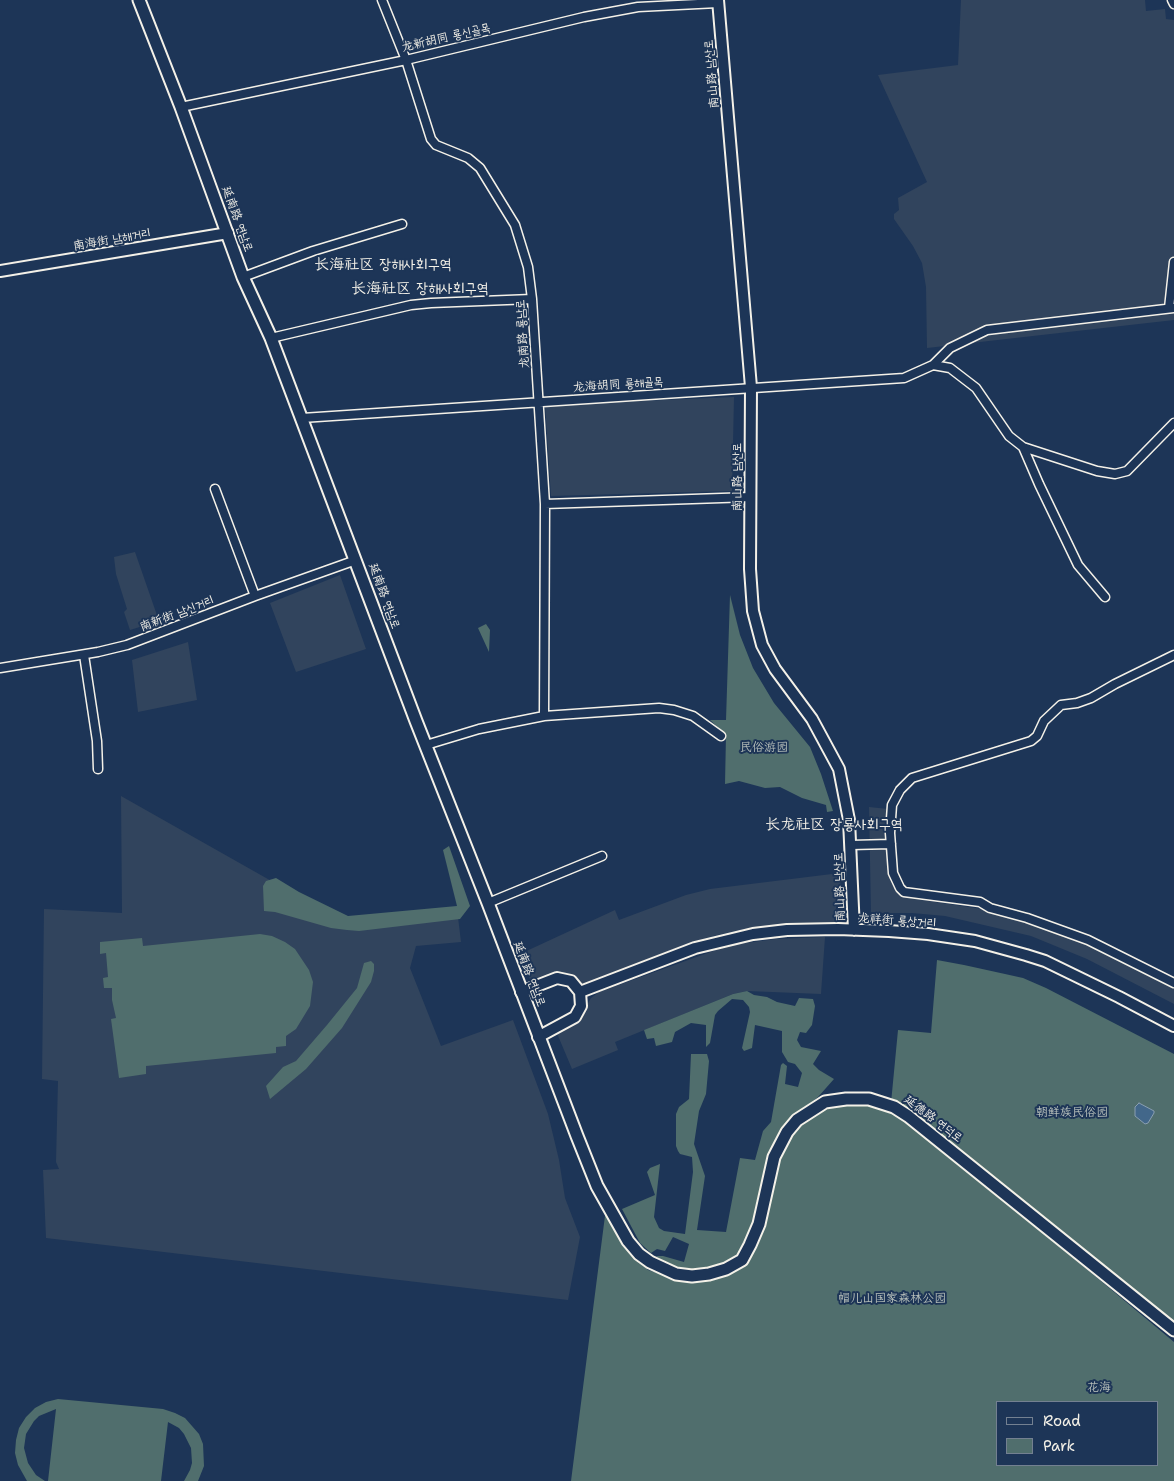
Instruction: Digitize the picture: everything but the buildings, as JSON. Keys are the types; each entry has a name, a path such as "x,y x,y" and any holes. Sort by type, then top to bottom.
{"main road":[{"name":"延南路 연남로","path":"139,0 181,106 243,277 271,338 538,1037 594,1178 606,1200"},
{"name":"延德路 연덕로","path":"606,1200 628,1241 639,1254 650,1262 676,1274 692,1276 726,1269 742,1260 750,1245 759,1224 774,1157 787,1132 797,1120 816,1106 834,1100 858,1098 880,1101 908,1116 1174,1330"}],"street":[{"name":"龙南路 룡남로","path":"382,0 406,60 431,139 436,145 468,158 480,168 515,225 528,267 532,299 545,504 544,716"},
{"path":"1172,0 1174,4"},
{"name":"龙新胡同 룡신골목","path":"181,106 406,60 584,17 638,7 718,2"},
{"name":"南山路 남산로","path":"718,2 751,387 750,585 753,611 762,645 775,669 812,719 839,769 848,812 854,930"},
{"path":"243,277 313,251 402,224"},
{"name":"南海街 남해거리","path":"0,271 228,233"},
{"path":"933,365 950,348 987,330 1172,308 1174,262"},
{"path":"271,338 411,305 532,299"},
{"path":"950,348 950,364 961,376"},
{"path":"933,365 950,368 976,388 1008,436 1022,447 1097,471 1115,474 1127,470 1174,423"},
{"name":"龙海胡同 룡해골목","path":"302,418 904,378 933,365"},
{"path":"1022,447 1078,565 1105,597"},
{"path":"215,488 255,596"},
{"path":"545,504 751,497"},
{"name":"南新街 남신거리","path":"0,668 84,655 127,645 356,560"},
{"path":"84,655 97,741 98,769"},
{"path":"1174,655 1091,698 1077,703 1061,704 1044,721 1037,736 1031,741 912,778 900,790 892,805 890,833 893,873 904,892 980,902 990,908 1027,918 1088,940 1174,983"},
{"path":"426,744 479,729 544,716 660,708 683,712 693,716 721,736"},
{"path":"851,845 891,844"},
{"path":"488,903 602,856"},
{"name":"龙祥街 룡상거리","path":"580,992 695,948 734,938 787,930 854,930 914,933 986,944 1045,961 1174,1026"},
{"path":"521,992 558,978 571,981 580,992 582,1006 575,1017 538,1037"}],"shaded area":[{"path":"961,0 1145,0 1146,11 1165,9 1166,19 1174,20 1174,320 927,348 926,287 922,263 913,246 894,219 894,214 899,210 898,198 927,182 878,75 958,65"},
{"path":"734,397 732,491 551,496 545,405"},
{"path":"135,552 159,621 130,630 124,612 127,609 116,574 114,557"},
{"path":"340,575 366,649 296,672 270,603"},
{"path":"188,642 197,700 138,712 132,660"},
{"path":"121,796 351,926 458,917 461,942 416,946 410,968 441,1046 513,1020 548,1114 559,1160 565,1198 580,1237 568,1300 46,1238 43,1170 59,1169 56,1162 58,1081 42,1079 44,909 122,913"},
{"path":"869,807 888,809 890,880 900,895 908,898 1011,915 1083,940 1174,983 1174,1004 1087,959 1031,936 945,916 912,913 871,913"},
{"path":"840,873 842,923 775,925 713,936 689,943 584,984 579,983 572,977 533,981 529,978 520,954 615,910 619,920 686,895 710,889"},
{"path":"825,937 821,994 747,991 733,994 615,1042 618,1050 572,1069 556,1031 578,1020 591,998 599,992 730,945 776,939"},
{"path":"1139,1103 1154,1111 1148,1123 1145,1124 1135,1116 1135,1107"}],"green space":[{"name":"民俗游园","path":"730,595 740,635 753,668 774,703 810,747 833,811 827,812 826,805 802,798 780,787 765,788 739,781 725,784 726,735 710,720 726,720"},
{"path":"486,624 490,630 489,652 478,628"},
{"path":"449,846 470,906 460,919 359,931 331,928 275,912 264,911 263,886 266,881 276,878 299,892 348,916 457,906 443,850"},
{"path":"260,934 272,936 295,949 309,970 313,982 310,1006 296,1029 286,1036 286,1046 276,1047 276,1053 146,1066 146,1074 119,1078 111,1019 116,1018 112,1000 112,988 104,988 103,978 108,977 106,953 100,954 100,942 142,938 143,946"},
{"name":"朝鲜族民俗园","path":"937,960 1023,978 1174,1054 1174,1327 929,1124 908,1110 891,1103 898,1030 931,1033"},
{"path":"371,961 374,964 374,971 371,982 342,1028 306,1069 270,1099 266,1086 283,1067 296,1061 327,1025 357,988 364,963"},
{"path":"747,991 754,995 795,1006 799,998 813,999 815,1006 812,1025 806,1033 800,1032 797,1040 801,1047 821,1051 813,1064 834,1079 818,1097 784,1126 775,1140 766,1165 756,1205 755,1221 747,1243 738,1254 728,1261 716,1268 696,1273 664,1265 662,1260 656,1256 684,1262 689,1244 673,1237 665,1251 657,1249 651,1253 640,1243 622,1209 655,1195 647,1172 650,1168 660,1164 654,1217 659,1228 664,1231 685,1234 693,1172 692,1157 680,1154 676,1146 676,1114 679,1107 689,1099 691,1054 707,1054 709,1061 706,1094 699,1111 694,1144 705,1176 697,1230 726,1232 740,1158 755,1160 763,1131 771,1122 781,1065 783,1063 787,1066 785,1084 798,1087 802,1073 795,1064 788,1062 782,1052 782,1031 755,1025 752,1048 744,1051 742,1048 750,1012 749,1007 743,1000 732,999 718,1011 715,1015 710,1043 706,1047 706,1025 691,1023 675,1032 672,1042 656,1046 654,1038 647,1039 644,1030 733,994"},
{"name":"帽儿山国家森林公园","path":"832,1103 871,1103 907,1119 1174,1342 1174,1481 571,1481 606,1208 630,1254 648,1270 686,1282 700,1282 714,1278 738,1264 779,1154 792,1131 808,1114"},
{"path":"58,1399 163,1409 185,1418 199,1434 203,1444 204,1466 198,1481 184,1481 192,1463 191,1448 179,1428 168,1422 161,1481 48,1481 56,1409 39,1416 26,1434 24,1448 28,1463 36,1475 45,1481 27,1481 18,1465 15,1453 19,1428 35,1408 46,1402"}],"district":[{"name":"长海社区 장해사회구역","path":"383,265"},
{"name":"长海社区 장해사회구역","path":"420,289"},
{"name":"长龙社区 장룡사회구역","path":"834,825"}],"park label":[{"name":"花海","path":"1099,1388"}]}
